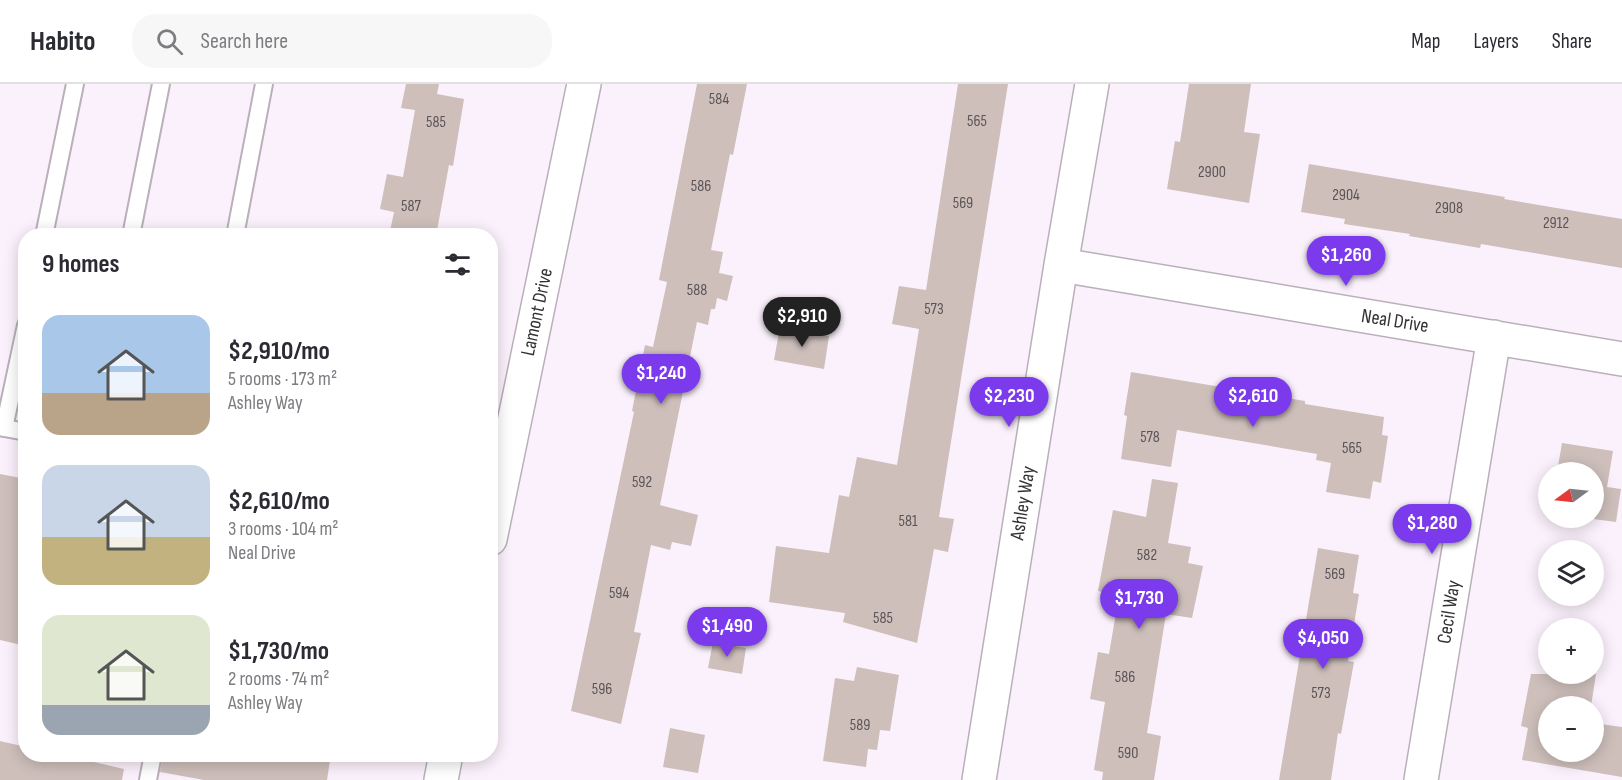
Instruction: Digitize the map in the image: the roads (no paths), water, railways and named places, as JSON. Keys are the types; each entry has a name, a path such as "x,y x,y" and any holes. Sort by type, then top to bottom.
{"street":[{"name":"Lamont Drive","path":"498,500 584,84"},
{"name":"Ashley Way","path":"979,780 1092,84"},
{"name":"Neal Drive","path":"1061,265 1622,359"},
{"name":"Cecil Way","path":"1421,780 1494,337"},
{"path":"441,780 445,762"}],"lane":[{"path":"46,228 75,84"},
{"path":"133,228 161,84"},
{"path":"237,228 264,84"},
{"path":"18,359 2,428 18,431"},
{"path":"148,780 151,762"}]}
